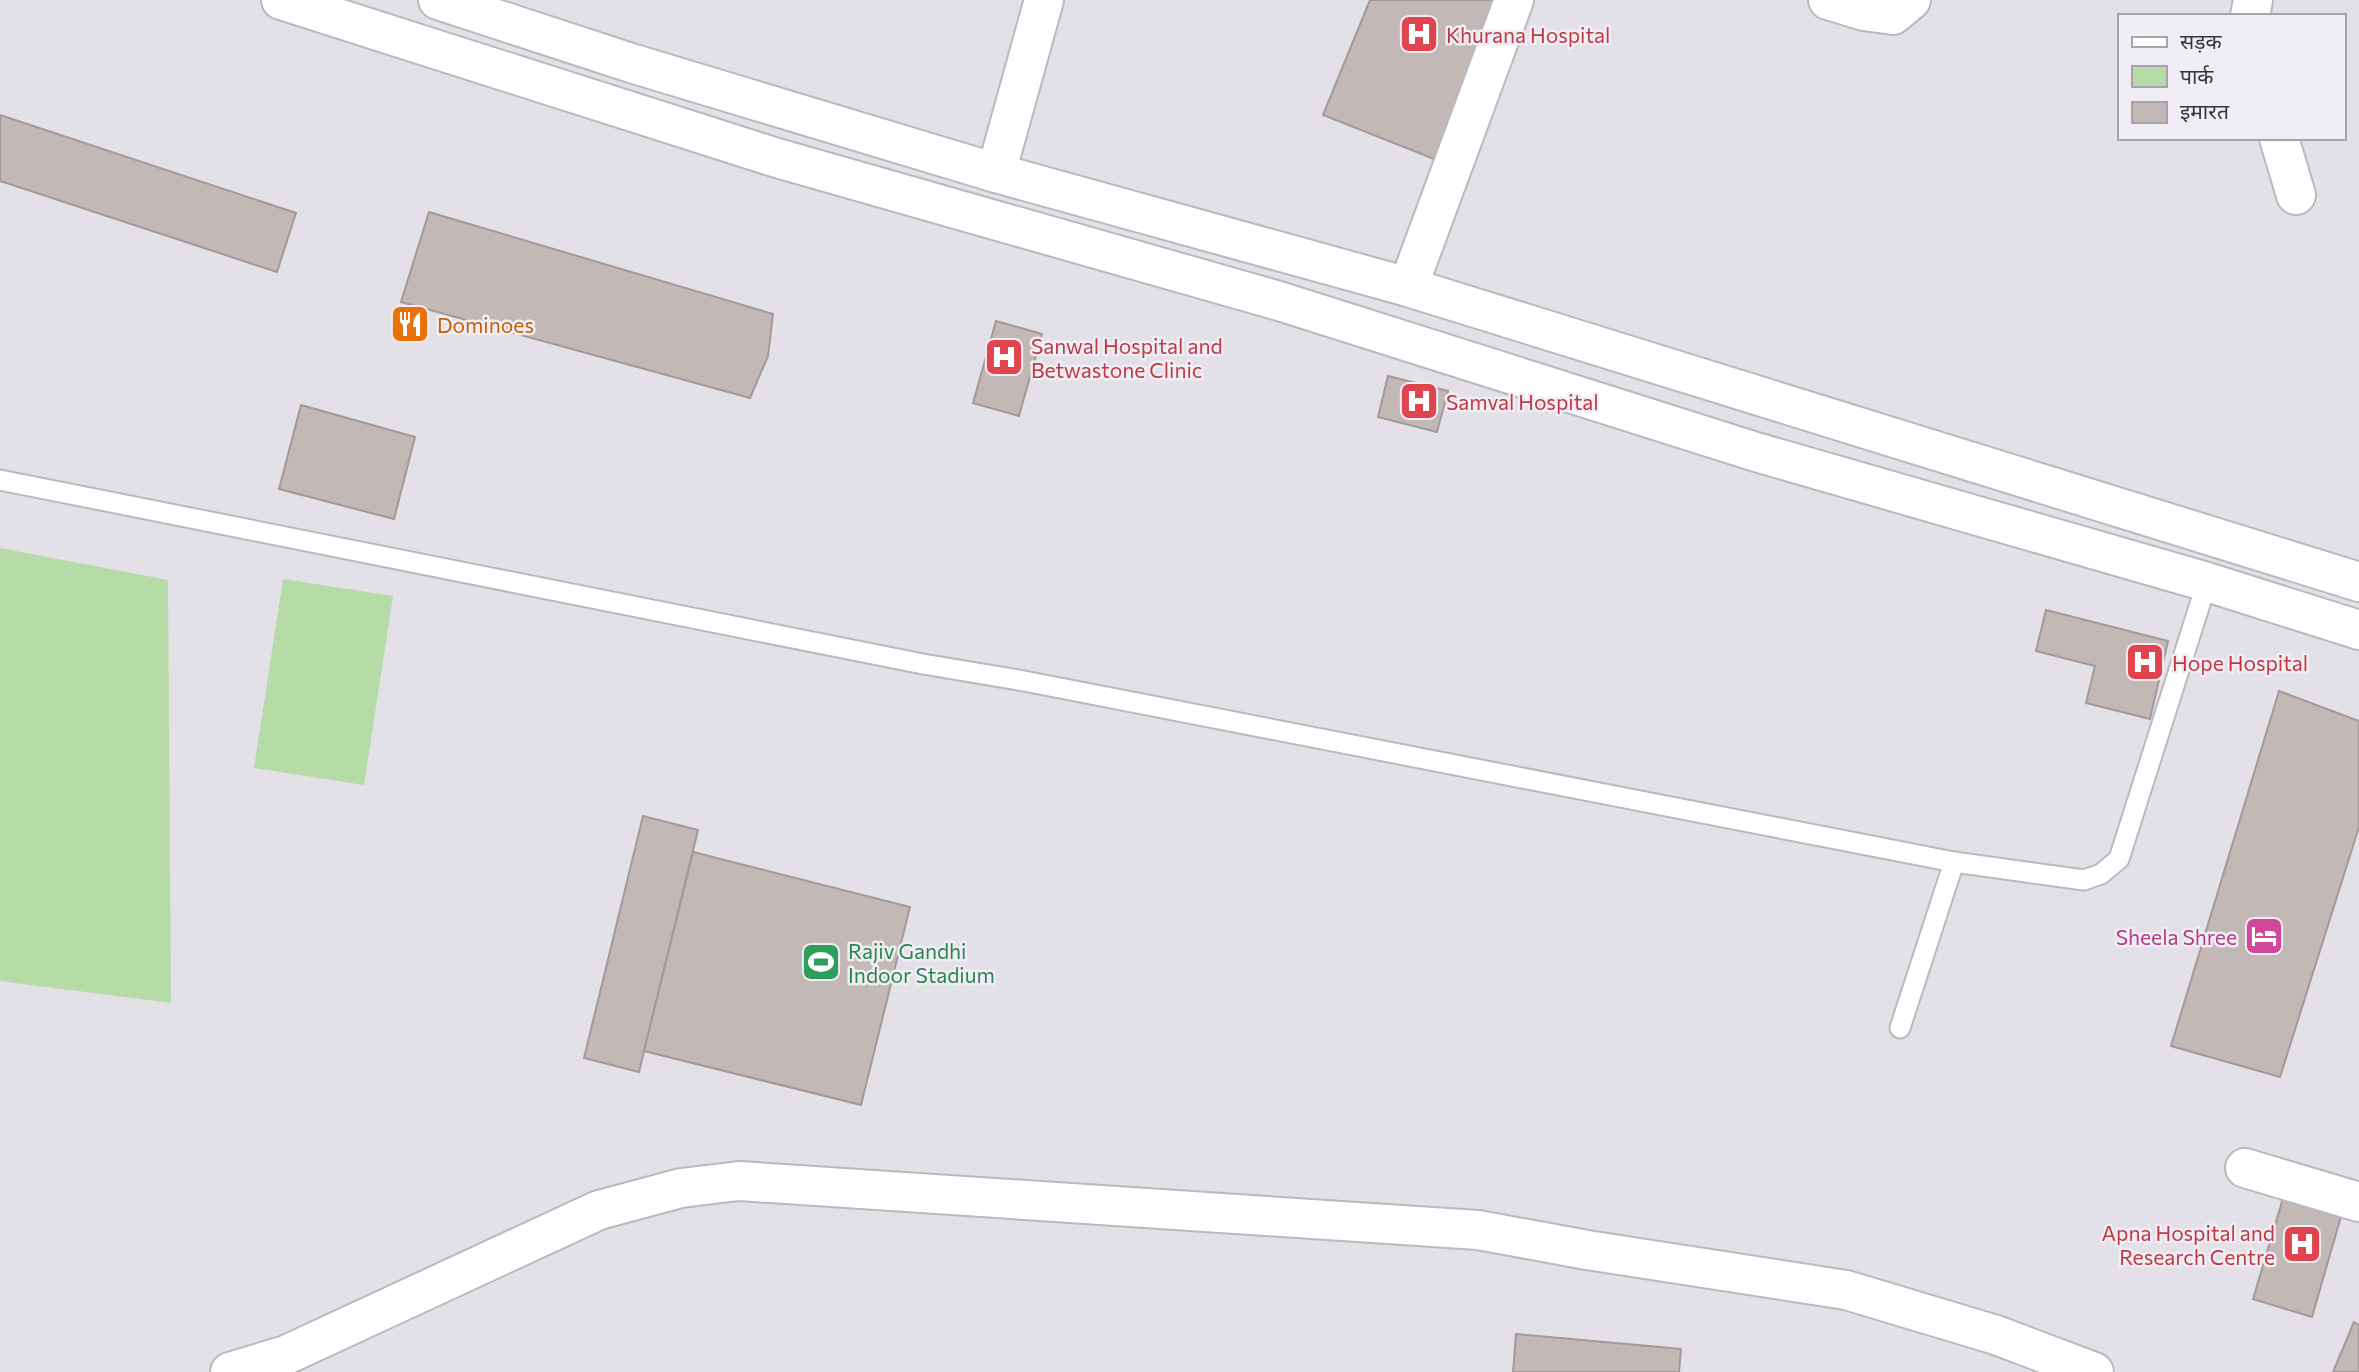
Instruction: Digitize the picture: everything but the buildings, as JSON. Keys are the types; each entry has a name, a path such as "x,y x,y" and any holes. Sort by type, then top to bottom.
{"main road":[{"path":"281,0 777,158 1279,301 1756,452 2207,582 2359,630"},
{"path":"438,0 631,63 996,173 1408,287 2359,582"},
{"path":"996,173 1044,0"},
{"path":"1408,287 1514,0"},
{"path":"1828,0 1864,11 1893,15 1911,0"},
{"path":"2280,140 2296,195"},
{"path":"2245,1168 2359,1202"},
{"path":"230,1372 286,1355 599,1210 681,1188 738,1181 1478,1230 1587,1250 1846,1290 1996,1335 2094,1372"}],"lane":[{"path":"0,480 923,664 1024,681 1954,862 2084,880 2101,874 2119,859 2207,582"},
{"path":"1900,1028 1954,862"}],"green space":[{"path":"0,548 168,580 171,1003 0,981"},
{"path":"283,579 393,596 364,785 254,768"}],"place":[{"name":"Khurana Hospital","path":"1419,34"},
{"name":"Dominoes","path":"410,324"},
{"name":"Sanwal Hospital and Betwastone Clinic","path":"1004,357"},
{"name":"Samval Hospital","path":"1419,401"},
{"name":"Hope Hospital","path":"2145,662"},
{"name":"Sheela Shree","path":"2264,936"},
{"name":"Rajiv Gandhi Indoor Stadium","path":"821,962"},
{"name":"Apna Hospital and Research Centre","path":"2302,1244"}]}
